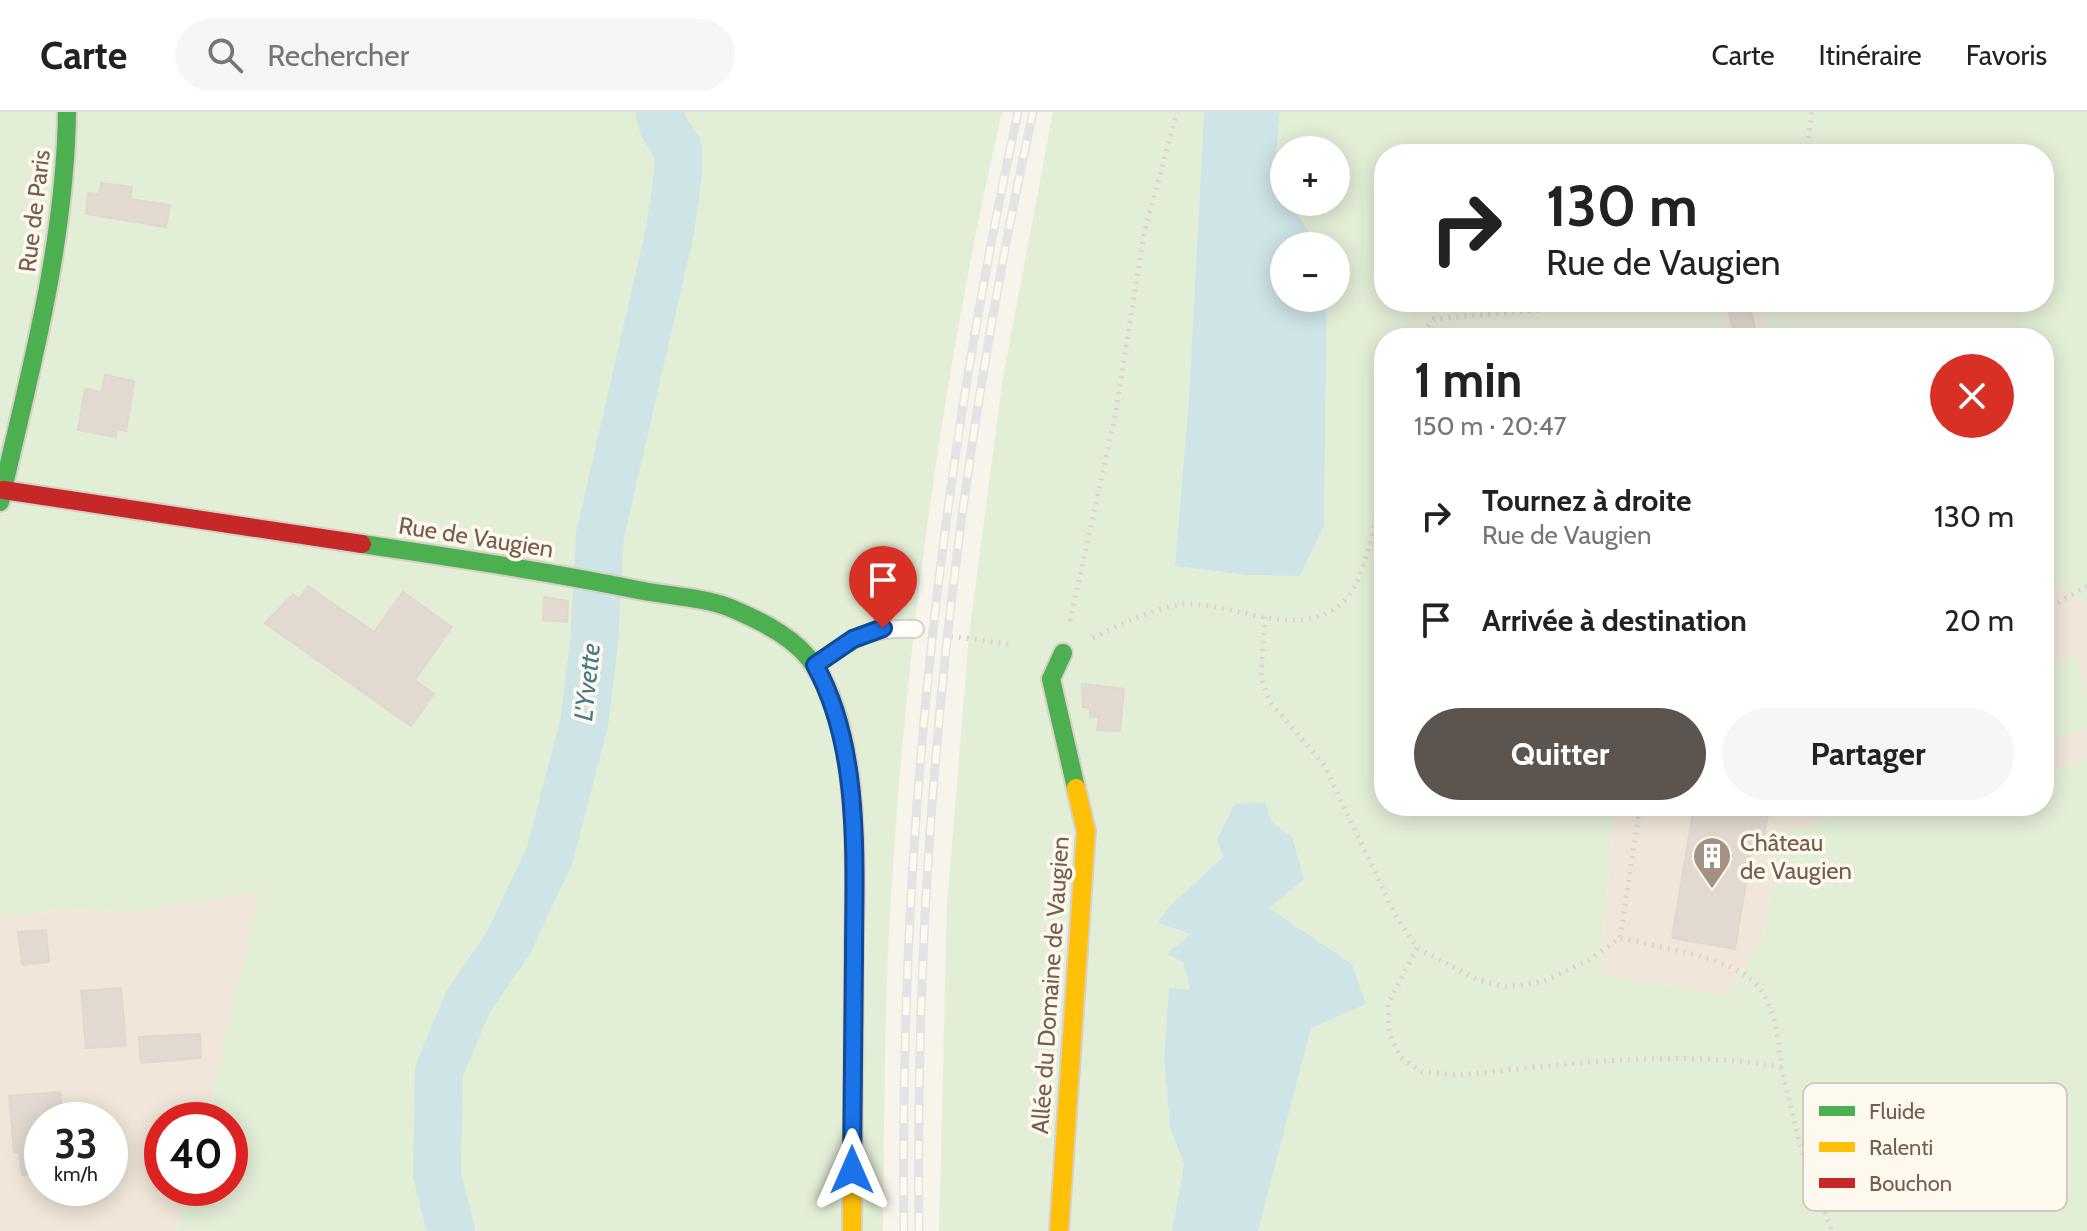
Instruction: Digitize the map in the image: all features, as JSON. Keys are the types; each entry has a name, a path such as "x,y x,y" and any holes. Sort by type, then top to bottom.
{"street":[{"name":"Rue de Paris","path":"1,496 52,273 68,171 67,112"},
{"name":"Rue de Vaugien","path":"1,496 560,574 730,608 786,636 815,665 830,693 845,741 855,872 852,1231"},
{"name":"Allée du Domaine de Vaugien","path":"1059,1231 1086,831 1051,679 1063,653"}],"lane":[{"path":"815,665 853,639 883,628 915,629"}],"path":[{"path":"1063,653 1115,417 1144,234 1177,112"},
{"path":"1807,144 1812,112"},
{"path":"1426,328 1434,319 1517,312"},
{"path":"1063,653 1115,627 1184,604 1305,620 1342,604 1362,569 1374,519"},
{"path":"2054,605 2087,586"},
{"path":"1265,617 1261,677 1269,701 1324,765 1396,916 1417,948 1476,979 1506,987 1545,981 1589,960 1620,938 1638,816"},
{"path":"915,629 1009,644"},
{"path":"1620,938 1720,963 1759,987 1779,1038 1781,1067 1803,1157"},
{"path":"1417,948 1388,1004 1389,1033 1400,1057 1422,1072 1458,1075 1680,1056 1732,1058 1781,1067"},
{"path":"1824,1211 1832,1231"}],"shaded area":[{"path":"1204,112 1280,112 1278,136 1270,136 1270,216 1298,216 1309,232 1270,232 1270,312 1327,312 1324,525 1300,576 1247,575 1175,566 1189,397"},
{"path":"1723,312 1760,312 1769,328 1722,328"},
{"path":"2054,585 2087,603 2087,758 2054,770"},
{"path":"1265,802 1272,822 1292,837 1304,879 1269,908 1352,964 1366,1004 1311,1028 1258,1231 1172,1231 1184,1164 1170,1128 1164,1058 1169,988 1190,990 1183,962 1167,954 1191,934 1158,923 1169,907 1223,857 1217,839 1235,804"},
{"path":"1614,816 1833,816 1780,836 1763,935 1728,995 1600,973"},
{"path":"260,891 210,1102 144,1102 144,1206 184,1206 177,1231 0,1231 0,918 64,910 131,912"}],"green space":[{"path":"0,112 1002,112 942,425 914,635 894,846 888,952 883,1231 177,1231 184,1206 248,1206 248,1102 210,1102 259,892 131,912 64,910 0,918"},
{"path":"1053,112 1204,112 1189,397 1175,566 1247,575 1300,576 1324,525 1327,312 1350,312 1350,232 1309,232 1298,216 1350,216 1350,136 1278,136 1280,112 2087,112 2087,603 2054,585 2054,328 1769,328 1760,312 2054,312 2054,144 1374,144 1374,312 1723,312 1722,328 1374,328 1374,816 1614,816 1600,973 1728,995 1763,935 1780,836 1833,816 2054,816 2054,770 2087,758 2087,1231 1258,1231 1311,1027 1352,964 1269,908 1292,837 1272,822 1223,857 1158,923 1191,934 1183,962 1190,991 1169,989 1164,1058 1170,1128 1184,1164 1172,1231 939,1231 947,906 969,635 1003,377"},
{"path":"2076,655 2087,693 2087,730 2054,740 2054,662"}],"building":[{"path":"101,183 132,187 130,199 170,205 166,227 86,214 88,193 99,194"},
{"path":"1729,312 1751,312 1755,328 1733,328"},
{"path":"105,375 134,381 126,431 117,429 116,437 78,430 85,389 102,392"},
{"path":"861,557 912,564 909,589 857,582"},
{"path":"308,586 374,632 403,592 452,627 415,680 434,694 411,726 265,623 293,594 299,599"},
{"path":"544,597 568,601 567,622 543,620"},
{"path":"1082,684 1124,689 1120,731 1097,730 1099,717 1090,717 1090,708 1083,707"},
{"name":"Château de Vaugien","path":"1692,816 1768,816 1763,842 1753,840 1735,949 1672,938"},
{"path":"46,930 49,962 22,965 18,932"},
{"path":"121,988 126,1046 86,1048 81,991"},
{"path":"200,1034 201,1058 141,1063 139,1037"},
{"path":"60,1092 61,1102 24,1102 24,1175 19,1152 14,1152 9,1096"}],"waterway":[{"name":"L'Yvette","path":"451,1231 437,1175 439,1071 468,1002 509,942 550,854 584,724 594,643 600,535 670,231 678,174 678,148 663,126 660,112"}],"railway":[{"path":"904,1231 908,950 929,668 945,528 966,389 1018,112"},
{"path":"919,1231 923,949 944,668 960,528 981,389 1033,112"}],"traffic: fast":[{"path":"0,502 53,260 65,162 67,112"},
{"path":"362,544 711,602 756,620 800,648 816,668 830,696 848,763 854,838 854,941"},
{"path":"1063,653 1051,679 1076,788"}],"traffic: slow":[{"path":"1059,1231 1086,831 1076,788"},
{"path":"852,1231 854,941"}],"traffic: jam":[{"path":"3,490 362,544"}],"place":[{"name":"Château de Vaugien","path":"1712,890"}],"route":[{"path":"852,1170 855,872 845,741 830,693 815,665 853,639 883,628"}]}
